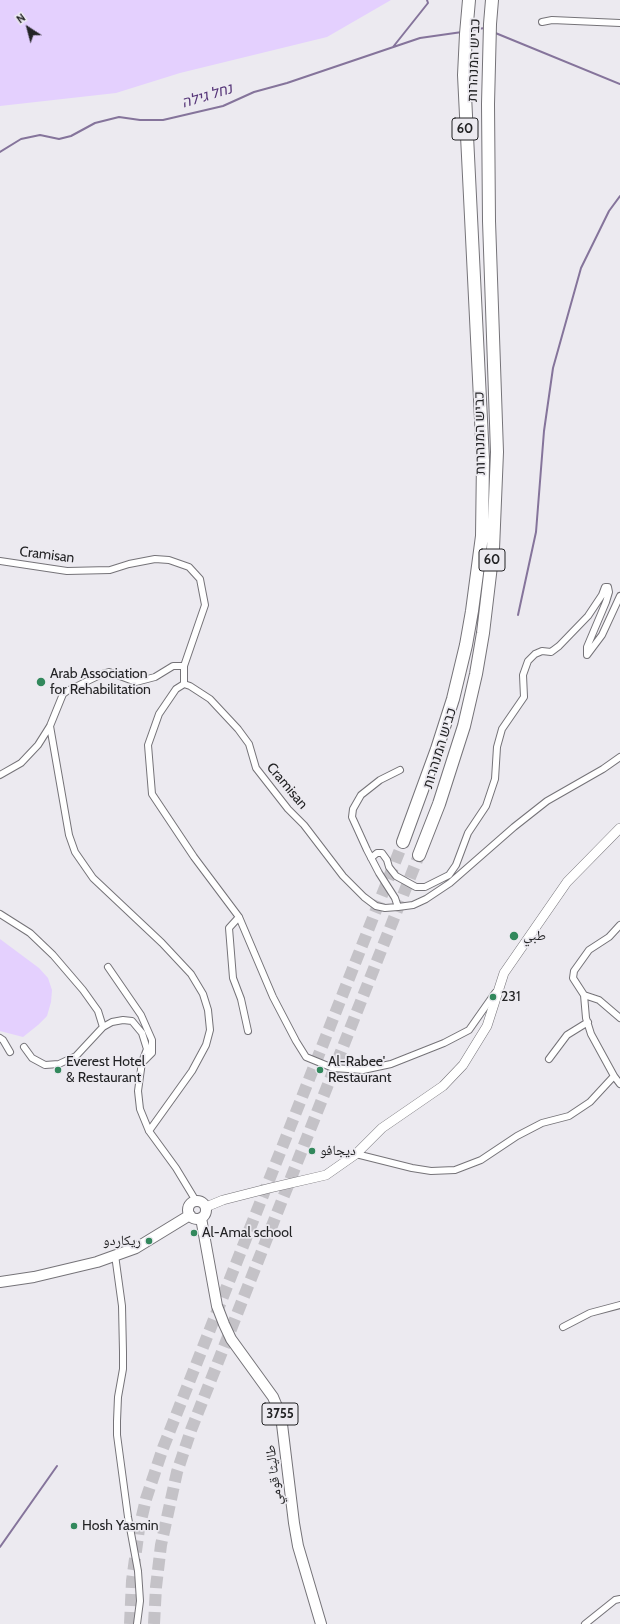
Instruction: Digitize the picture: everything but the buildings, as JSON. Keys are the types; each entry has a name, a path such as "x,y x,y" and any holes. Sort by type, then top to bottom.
{"highway":[{"name":"כביש המנהרות","path":"403,842 437,749 453,699 466,644 477,580 482,536 483,460 466,144 464,75 469,0"},
{"name":"כביש המנהרות","path":"419,856 439,804 464,726 477,667 489,592 493,549 496,452 490,255 488,70 492,0"}],"main road":[{"path":"196,1201 201,1201 206,1207 206,1212 201,1218 195,1219 188,1211 189,1206 196,1201"},
{"path":"0,1282 64,1271 136,1248 190,1215"},
{"name":"طاليثا قومي","path":"201,1218 217,1306 221,1318 231,1339 273,1396 281,1416 298,1546 321,1624"}],"street":[{"path":"542,22 552,20 620,23"},
{"name":"Cramisan","path":"0,561 42,568 86,572 110,570 128,564 155,559 169,560 189,567 200,579 204,605 184,666 184,684 190,686 210,699 238,729 249,744 256,768 288,809 304,825 343,876 364,897 376,906 385,908 413,905 426,899 450,883 547,801 603,769 620,757"},
{"path":"371,858 377,853 382,853 389,867 396,876 416,887 425,887 449,875 456,865 468,833 486,806 495,779 497,747 502,729 524,697 523,675 528,661 535,654 542,651 551,652 559,646 588,616 602,595 605,587 608,587 609,592 606,602 587,647 588,656 602,635 620,596"},
{"path":"0,775 21,763 38,745 50,726 63,694 91,678 109,672 136,682 155,677 173,666 184,666"},
{"path":"184,684 176,689 159,714 148,744 152,794 194,856 239,917 273,997 306,1057 333,1068 363,1070 391,1064 444,1043 469,1030 498,989"},
{"path":"50,726 69,835 75,852 93,878 162,943 191,974 203,994 208,1010 210,1030 206,1046 192,1071 150,1131"},
{"path":"398,907 395,898 371,858 352,817 353,809 367,788 400,770"},
{"path":"206,1207 223,1200 326,1175 356,1154 382,1128 443,1086 463,1065 487,1026 504,972 567,882 620,828"},
{"path":"0,914 30,934 53,955 83,990 98,1011 103,1027"},
{"path":"239,917 229,928 233,978 241,999 248,1031"},
{"path":"620,925 609,937 589,950 574,971 573,978 584,996 591,1034 620,1084"},
{"path":"108,967 116,976 141,1015 152,1040 152,1053 142,1062"},
{"path":"584,996 599,1000 620,1018"},
{"path":"24,1046 32,1058 45,1065 59,1064 76,1056 103,1027 112,1022 123,1020 132,1021 142,1033 147,1049 142,1062 138,1091 140,1109 150,1131 176,1168 196,1201"},
{"path":"548,1059 567,1035 588,1022"},
{"path":"0,1038 3,1040 10,1052"},
{"path":"356,1154 412,1168 431,1171 455,1170 481,1160 517,1136 536,1126 568,1116 590,1102 614,1076"},
{"path":"115,1255 122,1306 123,1363 118,1397 117,1435 128,1517 138,1571 140,1601 137,1624"},
{"path":"563,1327 590,1313 620,1304"},
{"path":"585,1624 615,1600 620,1599"}],"shaded area":[{"path":"0,0 391,0 327,37 180,73 116,93 0,106"},
{"path":"0,939 39,968 48,978 52,990 51,1002 47,1016 23,1037 0,1031"}],"waterway":[{"path":"393,47 428,3 427,0"},
{"path":"470,30 485,28"},
{"name":"נחל גילה","path":"0,152 21,139 40,135 59,139 71,136 95,123 119,117 140,120 163,120 223,106 254,92 287,83 420,38 462,32"},
{"path":"493,32 620,84"},
{"path":"518,615 536,532 544,431 553,368 581,268 609,211 620,196"},
{"path":"0,1547 57,1466"}],"tunnel":[{"path":"130,1624 132,1581 139,1529 146,1499 163,1448 403,842"},
{"path":"154,1624 156,1587 161,1545 177,1472 191,1430 419,855"}],"place":[{"name":"Arab Association for Rehabilitation","path":"41,682"},
{"name":"طبي","path":"514,936"},
{"name":"231","path":"493,997"},
{"name":"Everest Hotel & Restaurant","path":"58,1070"},
{"name":"Al-Rabee' Restaurant","path":"320,1070"},
{"name":"ديجافو","path":"312,1151"},
{"name":"Al-Amal school","path":"194,1233"},
{"name":"ريكاردو","path":"149,1241"},
{"name":"Hosh Yasmin","path":"74,1526"}]}
